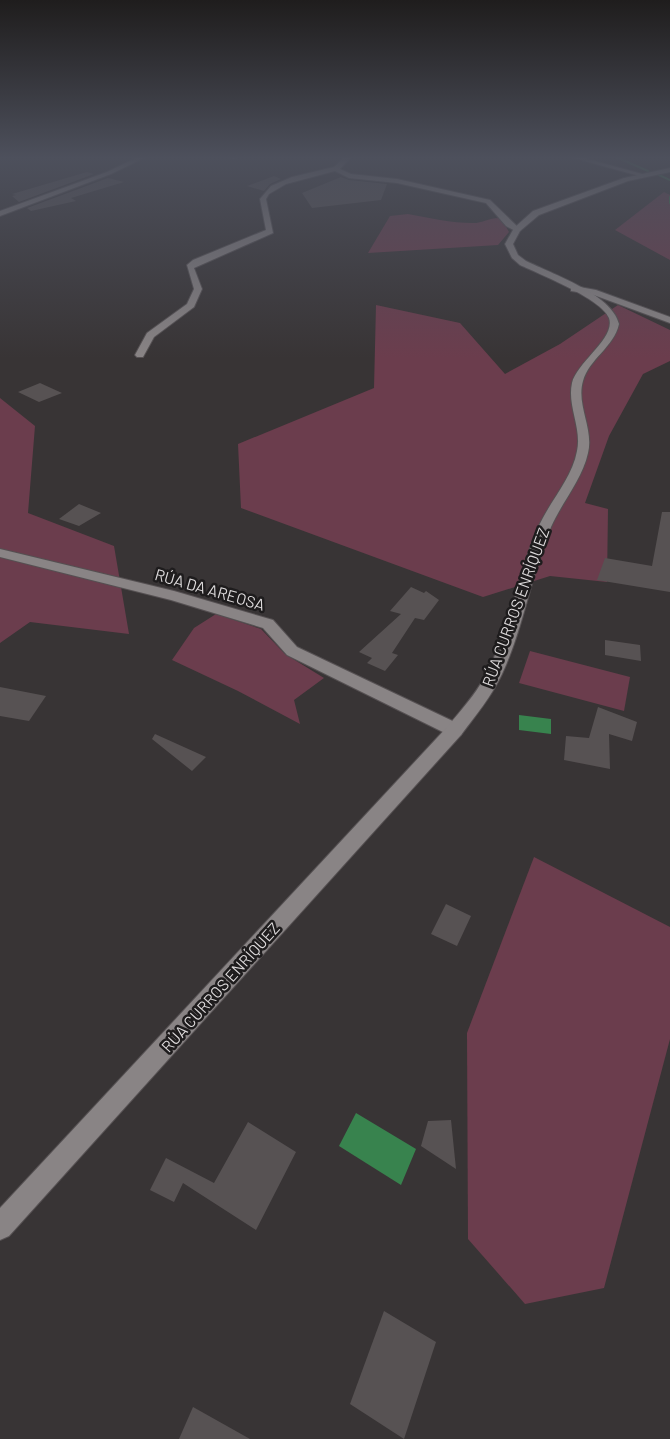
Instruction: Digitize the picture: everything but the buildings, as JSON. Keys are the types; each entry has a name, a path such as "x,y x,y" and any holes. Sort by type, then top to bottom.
{"street":[{"path":"140,355 150,335 191,305 198,289 190,267 196,261 270,231 270,224"},
{"path":"508,224 517,230 522,224"},
{"name":"RÚA CURROS ENRÍQUEZ","path":"0,1227 455,730 484,693 500,657 544,528 582,455 585,436 576,392 578,378 586,365 613,334 615,324 608,310 514,256 510,244 517,230"},
{"path":"574,289 593,292 670,320"},
{"name":"RÚA DA AREOSA","path":"0,553 174,596 268,624 292,651 455,730"}],"shaded area":[{"path":"385,224 505,224 509,232 498,245 368,253"},
{"path":"623,224 670,224 670,260 615,230"},
{"path":"376,305 460,323 505,374 560,344 618,305 670,330 670,361 643,374 609,436 585,503 608,509 607,582 550,576 483,597 241,508 238,444 374,388"},
{"path":"0,398 35,426 28,513 114,546 129,634 30,622 0,643"},
{"path":"216,614 261,629 285,654 324,678 294,700 300,724 172,660 194,628"},
{"path":"530,651 630,677 624,711 519,683"},
{"path":"519,715 551,719 551,734 519,730"},
{"path":"534,857 670,927 670,1039 604,1288 525,1304 468,1239 467,1033"},
{"path":"356,1113 416,1149 401,1185 339,1146"}]}
